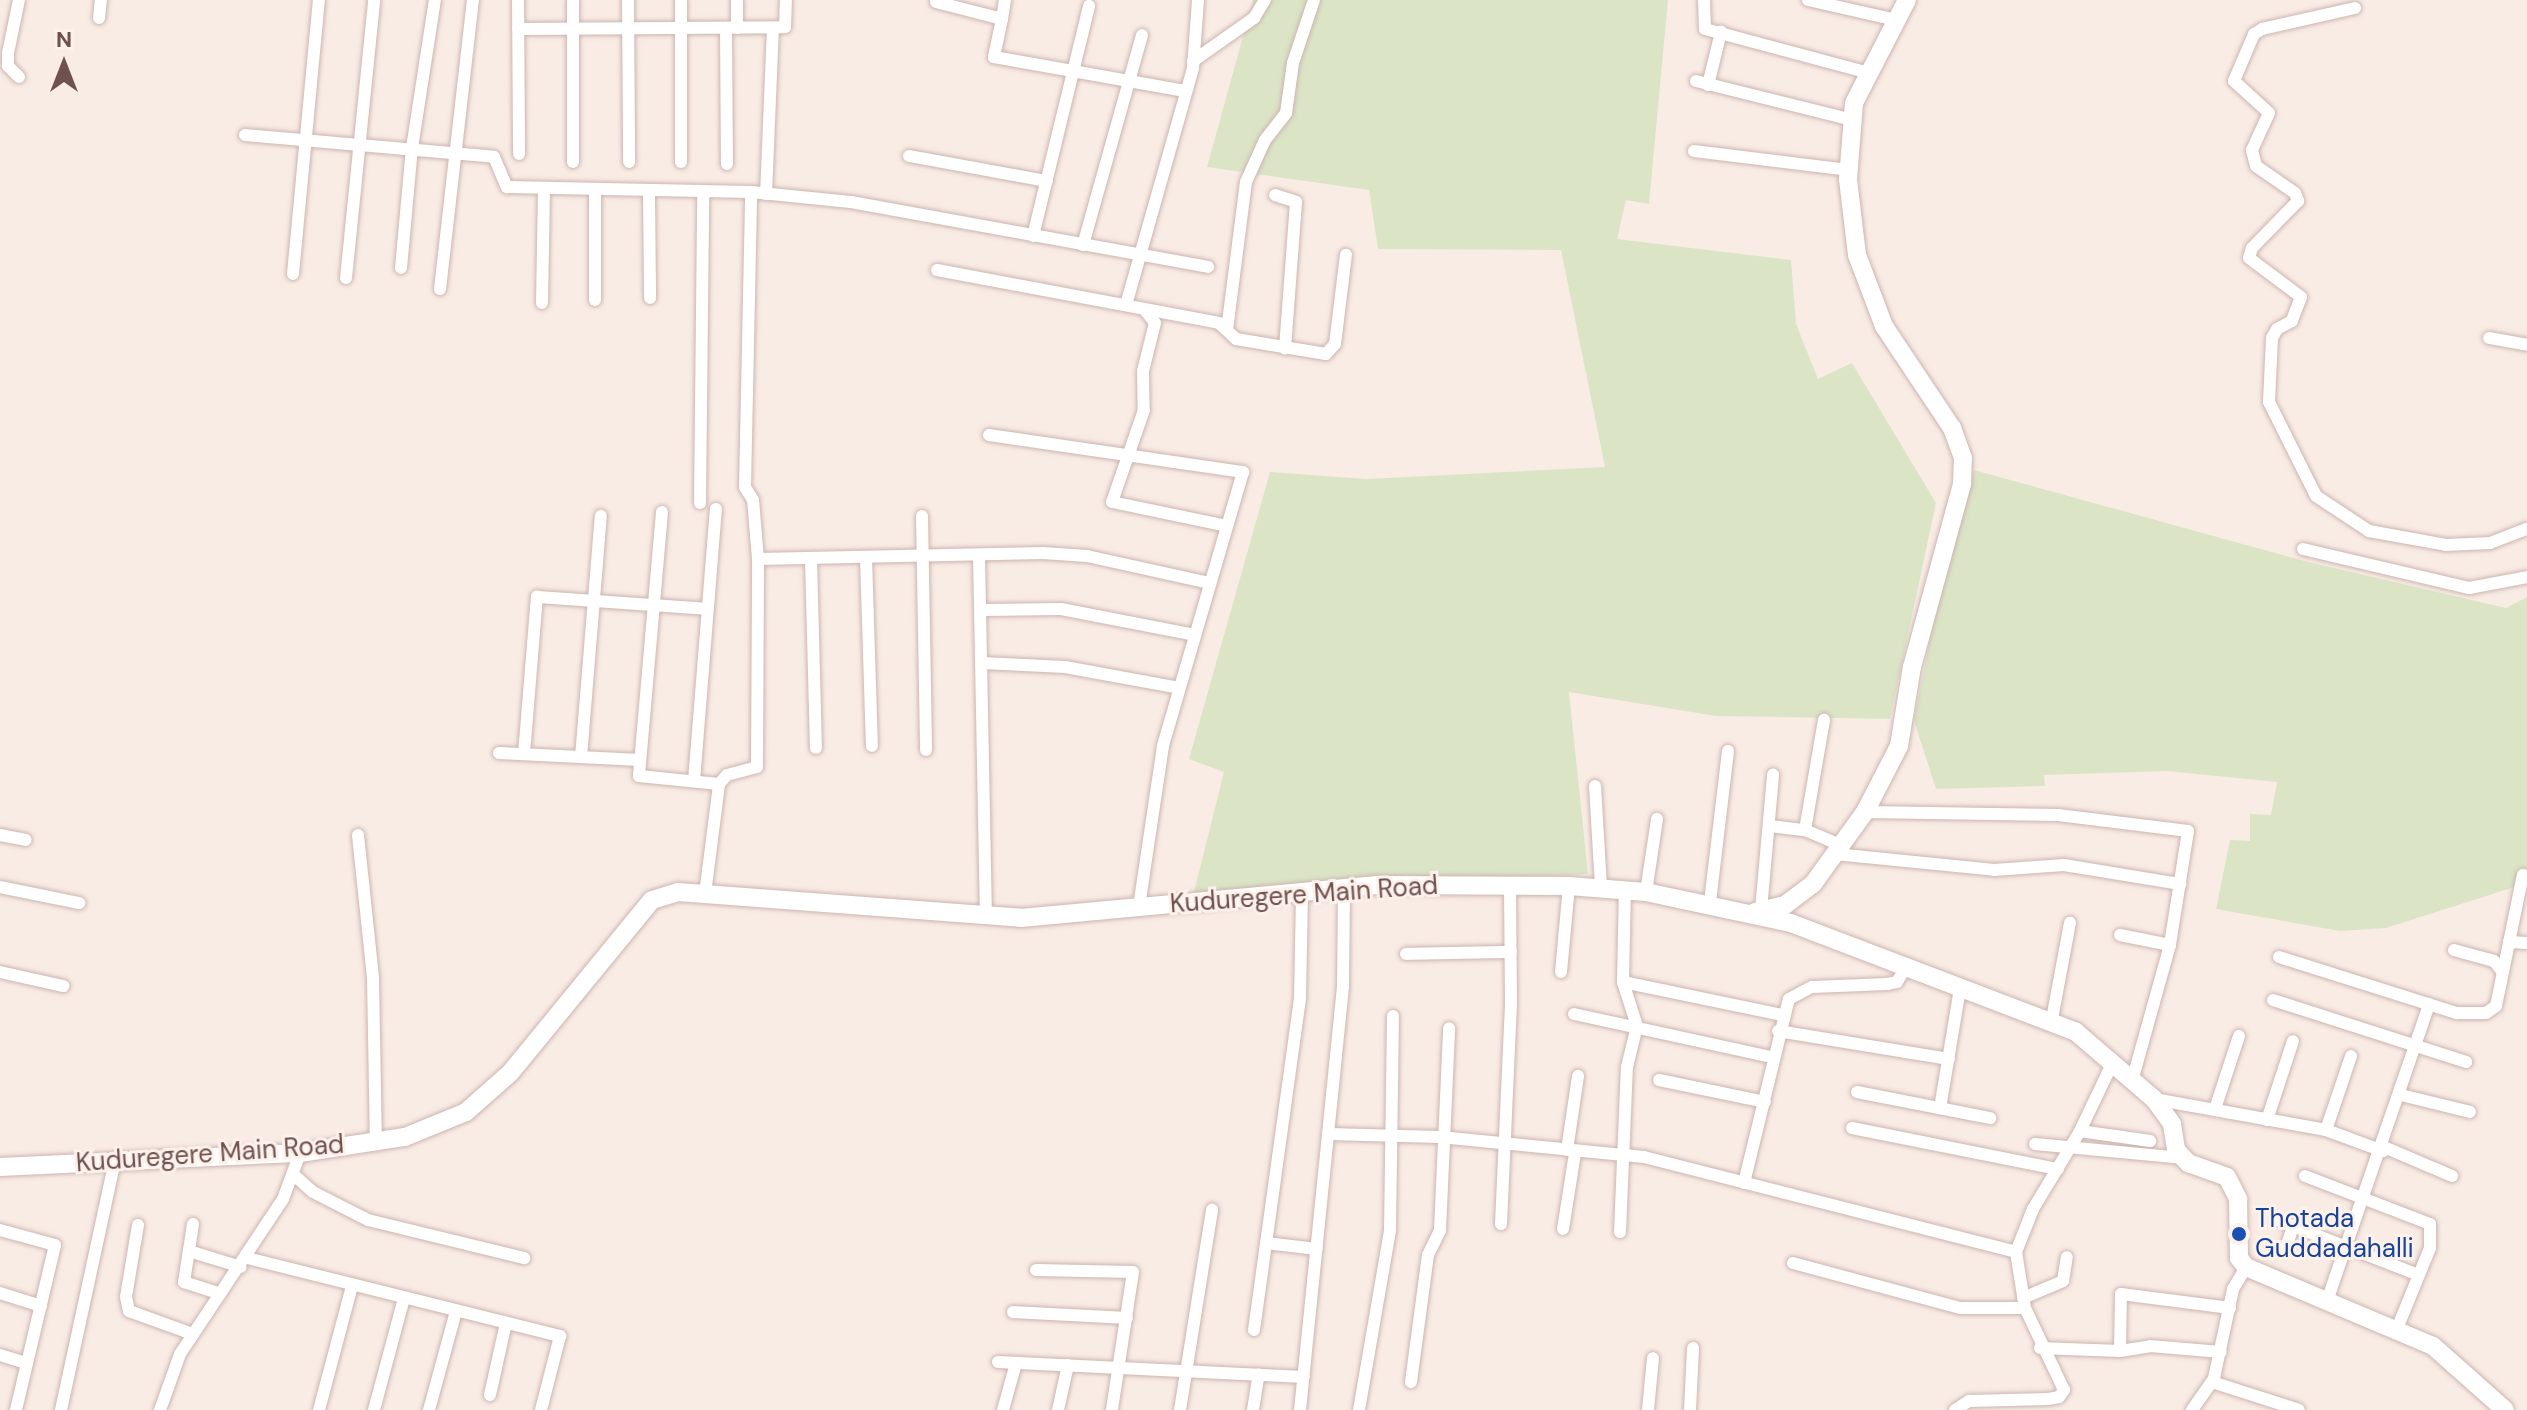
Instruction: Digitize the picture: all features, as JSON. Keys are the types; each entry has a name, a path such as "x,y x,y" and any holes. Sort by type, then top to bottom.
{"street":[{"path":"19,0 8,53 8,66 19,77"},
{"path":"99,18 101,0"},
{"path":"293,274 319,0"},
{"path":"346,278 374,0"},
{"path":"401,268 412,148 435,0"},
{"path":"440,289 473,0"},
{"path":"518,0 519,154"},
{"path":"573,0 573,162"},
{"path":"628,0 629,162"},
{"path":"681,0 681,162"},
{"path":"727,164 732,28 737,0"},
{"path":"518,29 785,27 786,0"},
{"path":"1005,0 994,57 1074,75 1185,91"},
{"path":"1126,305 1193,61 1198,0"},
{"path":"1193,61 1254,18 1265,0"},
{"path":"1227,330 1246,182 1265,140 1286,113 1293,63 1314,0"},
{"path":"1704,0 1701,23 1705,29 1866,72"},
{"path":"1808,0 1896,20"},
{"path":"1773,775 1770,826 1757,911 1785,905 1813,884 1865,812 1899,746 1916,652 1962,484 1963,458 1952,428 1884,326 1857,255 1848,170 1853,120 1866,72 1907,0"},
{"path":"936,2 1002,19"},
{"path":"1033,236 1089,6"},
{"path":"2355,8 2262,29 2254,34 2234,81 2269,113 2252,150 2256,166 2295,193 2298,201 2252,248 2249,258 2301,297 2292,321 2272,338 2269,402 2316,496 2369,531 2446,545 2490,543 2527,529"},
{"path":"766,194 773,28"},
{"path":"1721,32 1702,83 1853,120"},
{"path":"1083,245 1142,35"},
{"path":"245,135 359,142 494,157 507,187 649,194 751,192 851,202 1208,267"},
{"path":"1694,151 1848,170"},
{"path":"909,156 1047,181"},
{"path":"542,303 544,189"},
{"path":"595,192 595,300"},
{"path":"700,503 703,192"},
{"path":"705,894 719,784 727,775 757,767 758,559 753,500 745,487 751,192"},
{"path":"649,194 650,298"},
{"path":"1275,195 1296,202 1285,349"},
{"path":"937,270 1219,323 1236,339 1326,354 1334,349 1346,255"},
{"path":"1145,310 1155,323 1143,371 1144,410 1112,502 1227,526"},
{"path":"2489,338 2527,345"},
{"path":"989,435 1243,472 1163,746 1139,907"},
{"path":"694,781 716,509"},
{"path":"662,512 639,776 719,784"},
{"path":"581,757 601,516"},
{"path":"922,516 926,750"},
{"path":"2303,549 2458,586 2527,577"},
{"path":"979,555 986,916"},
{"path":"758,559 1087,556 1210,583"},
{"path":"866,558 872,746"},
{"path":"811,559 816,748"},
{"path":"524,754 537,597 707,609"},
{"path":"982,610 1061,609 1195,635"},
{"path":"983,663 1065,667 1179,688"},
{"path":"1805,830 1824,720"},
{"path":"1710,902 1728,751"},
{"path":"499,753 640,760"},
{"path":"1595,786 1601,888"},
{"path":"1865,812 2058,815 2188,831 2170,945 2132,1081"},
{"path":"1646,892 1657,819"},
{"path":"1770,826 1805,830 1838,849 1994,870 2064,865 2180,884"},
{"path":"0,835 26,840"},
{"path":"358,835 373,977 376,1141"},
{"path":"2279,957 2457,1013 2486,1013 2496,1006 2523,875"},
{"path":"1501,1224 1511,952 1510,885"},
{"name":"Kuduregere Main Road","path":"0,1167 300,1153 405,1137 466,1112 511,1072 652,900 678,892 1021,918 1344,888 1510,885 1646,892 1757,911 1960,989 2052,1019 2076,1032 2154,1099 2172,1124 2176,1150 2184,1158"},
{"path":"1561,972 1569,886"},
{"path":"0,887 79,903"},
{"path":"1300,1410 1343,987 1344,888"},
{"path":"1620,1232 1627,1067 1637,1026 1623,982 1625,890"},
{"path":"1254,1330 1300,998 1302,892"},
{"path":"2052,1019 2070,923"},
{"path":"2120,935 2170,945"},
{"path":"2509,942 2527,943"},
{"path":"2454,950 2494,961 2503,972"},
{"path":"1406,954 1511,952"},
{"path":"1744,1183 1765,1102 1778,1031 1789,999 1812,987 1897,982 1906,967"},
{"path":"0,972 63,986"},
{"path":"1623,982 1782,1015"},
{"path":"1940,1108 1960,989"},
{"path":"2273,1000 2466,1062"},
{"path":"2327,1301 2383,1149 2429,1004"},
{"path":"1574,1014 1772,1057"},
{"path":"1359,1410 1390,1230 1393,1016"},
{"path":"1411,1382 1428,1255 1440,1230 1440,1137 1449,1028"},
{"path":"1778,1031 1949,1059"},
{"path":"2215,1109 2239,1036"},
{"path":"2267,1120 2293,1041"},
{"path":"2326,1130 2351,1056"},
{"path":"1955,1410 1969,1401 2040,1405 2059,1397 2064,1390 2040,1348 2024,1303 2016,1252 2112,1064"},
{"path":"1563,1229 1578,1076"},
{"path":"1659,1080 1765,1102"},
{"path":"1857,1092 1990,1118"},
{"path":"2401,1095 2470,1112"},
{"path":"2154,1099 2326,1130 2452,1176"},
{"path":"1852,1128 2058,1169"},
{"path":"2080,1131 2150,1141"},
{"path":"1329,1134 1440,1137 1505,1147 1621,1154 2016,1252"},
{"path":"2035,1144 2184,1158 2227,1177 2238,1199 2239,1258 2246,1267 2433,1346 2505,1410"},
{"path":"160,1410 180,1354 244,1262 294,1175 300,1153"},
{"path":"61,1410 115,1161"},
{"path":"294,1175 313,1192 368,1220 524,1258"},
{"path":"2305,1176 2430,1224 2430,1248 2416,1274 2397,1329"},
{"path":"1180,1410 1212,1210"},
{"path":"2280,1221 2416,1274"},
{"path":"193,1224 184,1282 220,1294"},
{"path":"138,1225 126,1297 129,1311 193,1334"},
{"path":"2286,1248 2293,1226"},
{"path":"0,1230 55,1245 16,1410"},
{"path":"1266,1243 1317,1249"},
{"path":"189,1251 560,1336 541,1410"},
{"path":"1793,1263 1960,1308 2024,1303 2063,1281 2067,1257"},
{"path":"2192,1410 2212,1382 2230,1308 2246,1267"},
{"path":"1036,1270 1133,1272 1112,1410"},
{"path":"319,1410 352,1286"},
{"path":"0,1293 41,1306"},
{"path":"2120,1351 2121,1294 2230,1308"},
{"path":"374,1410 404,1298"},
{"path":"429,1410 456,1311"},
{"path":"1013,1312 1127,1318"},
{"path":"490,1395 506,1323"},
{"path":"2040,1348 2120,1351 2150,1346 2221,1352"},
{"path":"1690,1410 1693,1348"},
{"path":"0,1355 27,1363"},
{"path":"1648,1410 1653,1358"},
{"path":"998,1362 1304,1377"},
{"path":"1003,1410 1016,1363"},
{"path":"1058,1410 1068,1365"},
{"path":"1253,1410 1259,1374"},
{"path":"2212,1382 2299,1410"}],"green space":[{"path":"1253,0 1668,0 1649,204 1626,200 1617,239 1791,260 1796,324 1818,379 1852,363 1936,503 1890,719 1716,716 1569,692 1588,874 1194,892 1224,772 1189,759 1270,472 1366,479 1605,467 1561,250 1378,249 1369,190 1207,167"},
{"path":"1974,470 2308,562 2506,608 2527,597 2527,883 2386,928 2340,931 2216,909 2230,840 2250,841 2250,814 2271,815 2277,782 2167,771 2044,775 2045,786 1936,789 1914,721 1940,589"}],"place":[{"name":"Thotada Guddadahalli","path":"2239,1234"}]}
